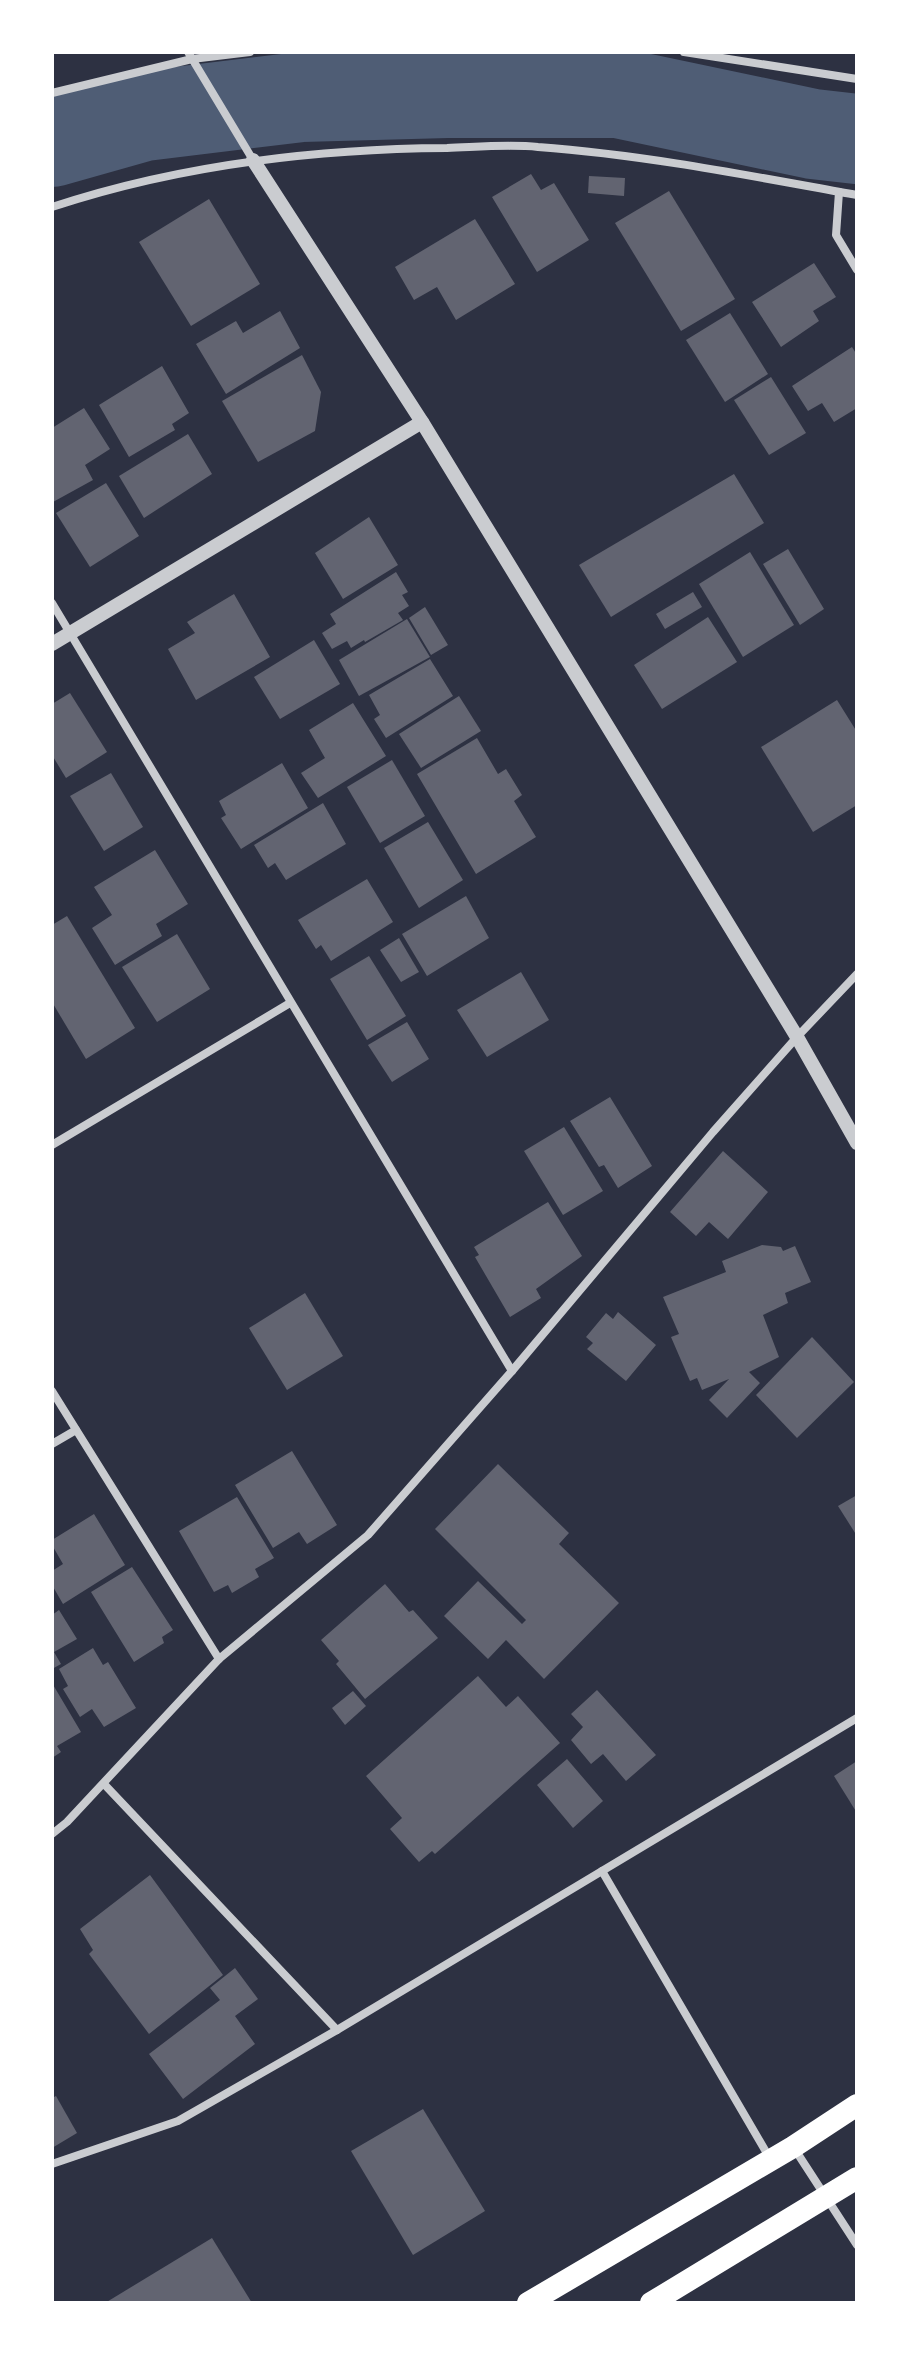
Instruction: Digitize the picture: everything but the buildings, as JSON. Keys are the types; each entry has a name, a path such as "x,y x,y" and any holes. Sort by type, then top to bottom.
{"highway":[{"path":"528,2303 793,2147 857,2105"},
{"path":"651,2303 857,2178"}],"street":[{"path":"52,93 190,56 250,52"},
{"path":"684,52 857,79"},
{"path":"190,56 253,160 422,422 797,1037 857,1143"},
{"path":"52,207 144,183 253,160 371,149 535,146 679,162 857,195"},
{"path":"839,192 836,235 857,270"},
{"path":"52,644 422,422"},
{"path":"52,603 512,1371"},
{"path":"52,1834 104,1784 219,1659 368,1535 512,1371 713,1132 857,974"},
{"path":"52,1145 290,1003"},
{"path":"52,1391 219,1659"},
{"path":"52,1444 76,1430"},
{"path":"52,2164 178,2121 337,2030 857,1718"},
{"path":"104,1784 337,2030"},
{"path":"602,1871 770,2159"},
{"path":"793,2147 857,2245"}],"waterway":[{"path":"52,142 144,116 301,97 447,93 618,93 813,134 857,139"}]}
